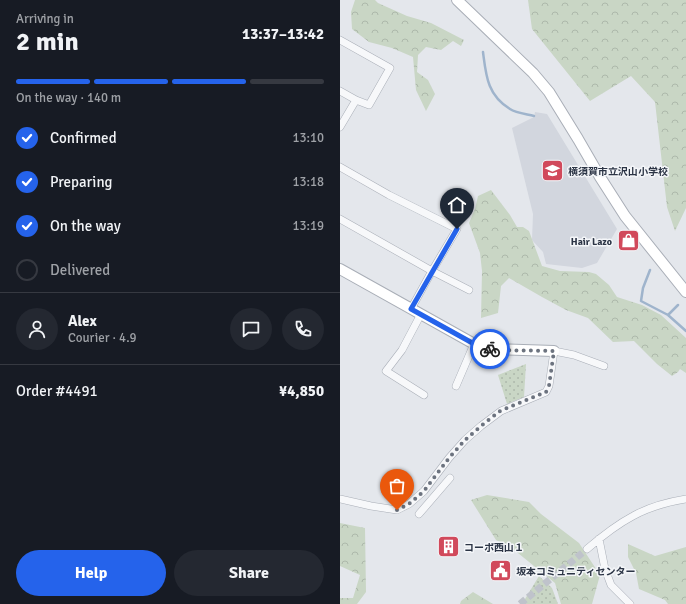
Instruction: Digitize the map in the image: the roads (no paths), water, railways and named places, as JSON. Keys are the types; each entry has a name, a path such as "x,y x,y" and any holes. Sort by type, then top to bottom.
{"street":[{"path":"457,0 533,73 549,92 625,216 686,292"},
{"path":"340,40 390,68 369,105 340,91"},
{"path":"340,127 356,100"},
{"path":"340,167 389,195 457,229 411,309"},
{"path":"340,219 469,290"},
{"path":"340,269 474,344 493,350 554,351 574,355 604,366"},
{"path":"421,314 402,350 386,371 424,396"},
{"path":"456,386 474,344"},
{"path":"340,499 397,510 409,504 424,491 465,440 481,426 500,411 546,392 549,386 554,351"},
{"path":"419,514 450,478"},
{"path":"587,549 620,524 638,514 650,508 686,499"},
{"path":"599,540 605,569 611,585 630,604"}],"waterway":[{"path":"483,52 489,84 496,97 512,110 534,116"},
{"path":"650,270 643,288 641,301 668,315 686,331"},
{"path":"668,315 678,305"}],"tunnel":[{"path":"520,604 587,549"}],"place":[{"name":"横須賀市立沢山小学校","path":"552,171"},
{"name":"Hair Lazo","path":"628,241"},
{"name":"コーポ西山１","path":"448,547"},
{"name":"坂本コミュニティセンター","path":"501,571"}]}
